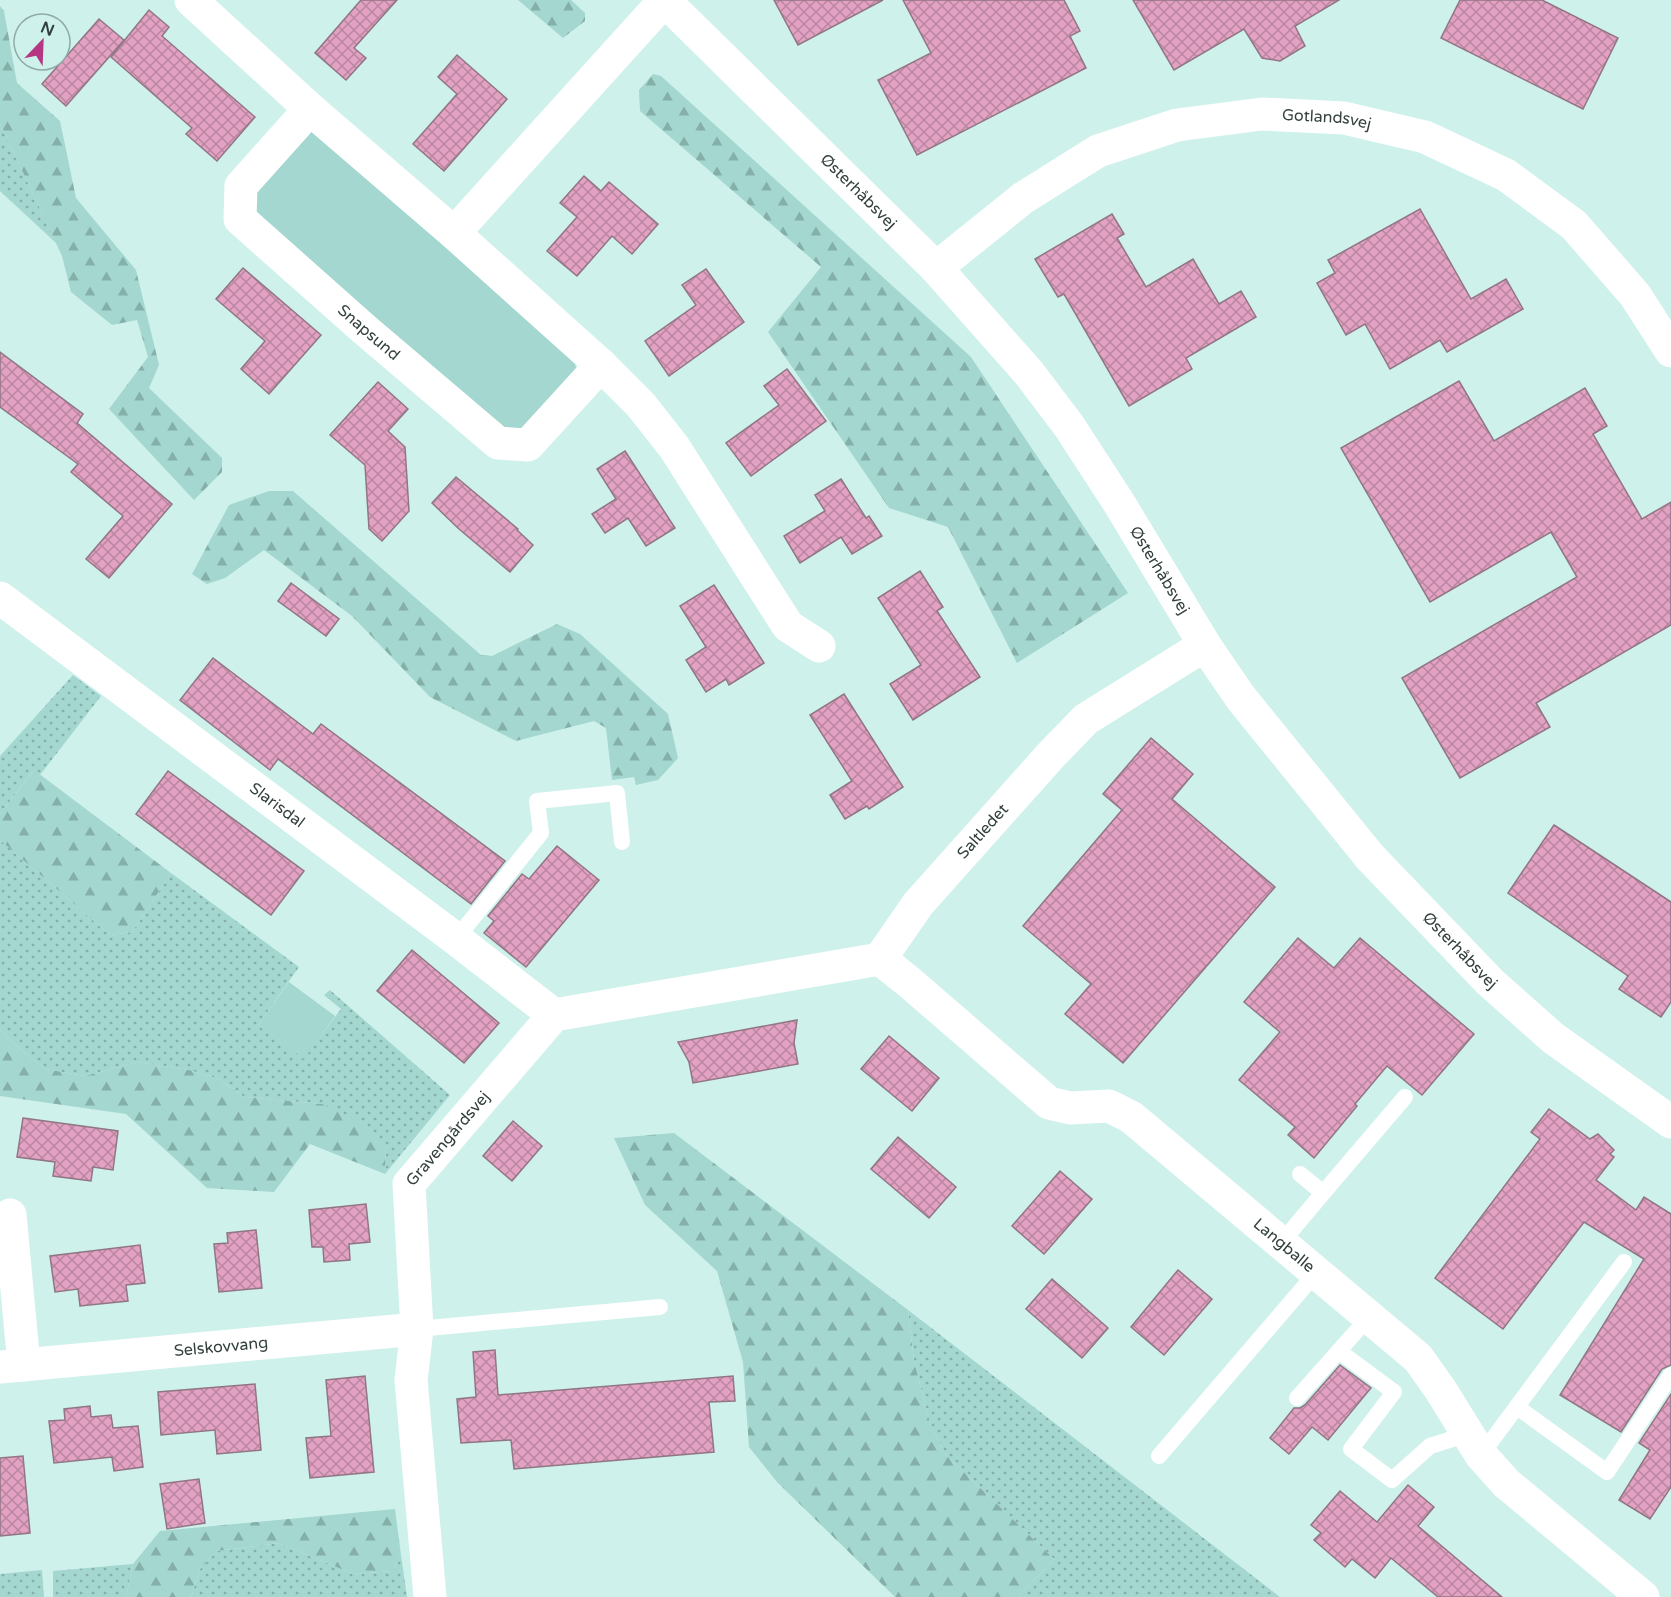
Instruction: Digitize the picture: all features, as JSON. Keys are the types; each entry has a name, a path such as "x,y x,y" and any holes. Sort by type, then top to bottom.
{"street":[{"path":"191,0 310,109 601,364 641,405 674,447 788,626 819,646"},
{"path":"454,233 664,0"},
{"name":"Østerhåbsvej","path":"664,0 936,268 1029,373 1069,426 1119,503 1206,647 1241,698 1370,857 1482,974 1553,1038 1671,1122"},
{"name":"Snapsund","path":"310,109 241,186 240,219 364,329 498,443 528,445 601,364"},
{"name":"Gotlandsvej","path":"936,268 1023,198 1098,152 1177,125 1262,114 1344,118 1425,138 1506,175 1574,225 1635,295 1671,351"},
{"name":"Slarisdal","path":"0,598 554,1015"},
{"name":"Saltledet","path":"880,959 918,904 1086,719 1192,653 1206,647"},
{"path":"554,1015 880,959"},
{"name":"Langballe","path":"880,959 1049,1102 1070,1108 1108,1106 1131,1117 1418,1358 1475,1444 1506,1483 1642,1597"},
{"name":"Gravengårdsvej","path":"430,1597 411,1380 417,1329 409,1184 554,1015"},
{"name":"Selskovvang","path":"10,1215 12,1366 417,1329"}],"lane":[{"path":"456,939 541,833 537,801 617,793 622,842"},
{"path":"1281,1243 1405,1097"},
{"path":"1300,1174 1323,1193"},
{"path":"1340,1352 1394,1392 1351,1449 1392,1480 1430,1446 1475,1444 1517,1407 1624,1262"},
{"path":"1159,1456 1316,1273"},
{"path":"417,1329 660,1307"},
{"path":"1297,1398 1369,1317"},
{"path":"1517,1407 1607,1472 1671,1375"}],"green space":[{"path":"518,0 571,0 585,13 585,21 563,38"},
{"path":"0,6 4,11 12,55 12,72 15,72 17,83 60,121 76,198 136,270 159,365 149,388 222,458 222,472 194,500 109,409 148,357 137,320 112,325 71,292 62,256 0,123"},
{"path":"653,74 661,76 971,357 1128,593 1017,663 948,527 889,508 768,332 821,267 640,111 639,90"},
{"path":"0,123 56,243 0,191"},
{"path":"320,128 573,355 577,372 519,436 505,438 247,209 247,192 302,130"},
{"path":"269,491 293,491 481,655 492,656 557,624 580,634 668,714 678,758 658,780 636,785 634,777 612,780 606,728 594,721 516,741 430,697 352,616 264,550 225,578 207,584 192,574 229,505"},
{"path":"73,675 101,696 40,775 33,771 0,814 0,756"},
{"path":"34,770 171,873 132,932 110,935 0,840 0,814"},
{"path":"0,840 110,935 132,932 171,873 299,967 258,1025 304,1058 341,1009 324,995 330,990 450,1095 385,1174 386,1144 322,1104 244,1097 219,1079 189,1070 137,1062 85,1076 45,1069 13,1043 0,1029"},
{"path":"289,982 335,1016 304,1059 258,1025"},
{"path":"0,1029 13,1043 45,1069 85,1076 137,1062 189,1070 219,1079 244,1097 322,1104 358,1121 386,1144 385,1174 310,1144 274,1192 207,1188 126,1114 0,1096"},
{"path":"674,1133 908,1310 914,1361 930,1423 945,1454 1054,1559 1018,1597 895,1597 777,1482 749,1447 743,1362 717,1271 645,1205 614,1138"},
{"path":"908,1310 1280,1597 1018,1597 1054,1559 945,1454 930,1423 914,1361"},
{"path":"395,1509 401,1555 393,1571 353,1574 279,1543 217,1551 200,1569 191,1597 126,1597 133,1564 160,1531"},
{"path":"279,1543 353,1574 393,1571 401,1555 407,1597 191,1597 200,1569 217,1551"},
{"path":"133,1564 126,1597 53,1597 53,1571"},
{"path":"42,1570 44,1597 0,1597 0,1574"}],"building":[{"path":"361,0 397,0 354,48 366,58 346,80 315,53"},
{"path":"774,0 883,0 798,45"},
{"path":"903,0 1064,0 1080,31 1070,36 1086,68 917,155 878,80 931,53"},
{"path":"1133,0 1339,0 1295,26 1305,46 1280,61 1262,58 1244,29 1174,70"},
{"path":"1460,0 1542,0 1618,38 1583,109 1441,38"},
{"path":"149,10 169,27 162,36 255,117 217,161 186,134 192,128 111,57"},
{"path":"99,19 124,40 66,106 42,84 53,72 72,72 72,50"},
{"path":"457,55 507,99 444,171 413,144 457,94 438,77"},
{"path":"584,176 601,191 609,182 658,224 632,254 612,236 577,276 547,251 577,217 560,203"},
{"path":"1420,209 1471,299 1506,279 1523,309 1447,352 1440,340 1390,369 1365,324 1346,335 1317,283 1335,273 1328,260"},
{"path":"1112,214 1124,234 1117,238 1146,287 1193,259 1219,304 1241,291 1256,317 1186,358 1192,369 1129,406 1064,294 1058,297 1035,259"},
{"path":"243,268 321,335 269,394 241,369 265,341 216,299"},
{"path":"706,269 744,322 669,376 645,341 696,305 682,285"},
{"path":"0,352 83,414 77,423 172,504 109,578 86,559 123,516 71,472 78,464 0,407"},
{"path":"787,369 826,421 751,476 726,443 779,405 764,386"},
{"path":"1459,381 1494,441 1585,388 1607,426 1593,434 1642,519 1671,502 1671,625 1536,703 1550,727 1460,778 1402,678 1577,577 1551,532 1430,602 1341,448"},
{"path":"378,382 408,409 388,431 405,447 409,511 382,541 369,529 365,465 330,435"},
{"path":"625,451 675,528 646,546 628,518 605,533 592,514 616,499 597,469"},
{"path":"456,477 518,529 533,545 510,572 432,503"},
{"path":"841,479 866,518 869,516 882,536 852,554 841,537 800,563 784,536 825,511 815,495"},
{"path":"920,571 943,607 937,611 980,677 913,720 890,684 921,665 878,598"},
{"path":"291,583 339,619 326,636 278,601"},
{"path":"714,585 764,663 729,685 726,679 706,692 686,660 706,647 680,606"},
{"path":"213,658 313,734 321,724 505,861 471,904 278,759 270,770 180,700"},
{"path":"844,694 903,787 869,809 867,806 845,819 830,795 852,781 810,715"},
{"path":"1151,738 1193,774 1172,799 1275,887 1123,1063 1065,1014 1091,984 1023,926 1122,810 1103,794"},
{"path":"168,771 304,871 271,915 136,814"},
{"path":"1554,825 1671,902 1671,1002 1661,1017 1619,989 1628,976 1508,893"},
{"path":"557,846 599,880 526,967 484,933 494,921 488,916 522,874 529,879"},
{"path":"1298,938 1334,968 1360,938 1474,1034 1422,1095 1387,1066 1314,1158 1288,1135 1295,1127 1239,1080 1280,1032 1244,1002"},
{"path":"412,950 499,1023 464,1063 377,991"},
{"path":"797,1020 794,1043 798,1064 693,1083 689,1062 678,1042"},
{"path":"889,1036 939,1078 912,1111 861,1069"},
{"path":"1549,1109 1590,1139 1598,1134 1614,1150 1610,1154 1614,1157 1596,1180 1636,1210 1644,1197 1671,1214 1671,1365 1662,1369 1621,1432 1560,1395 1644,1259 1584,1222 1503,1329 1435,1278 1540,1139 1531,1132"},
{"path":"23,1118 118,1131 113,1170 93,1167 91,1181 53,1176 55,1162 17,1157"},
{"path":"513,1121 542,1146 512,1181 483,1156"},
{"path":"898,1137 956,1187 929,1218 871,1169"},
{"path":"1060,1171 1092,1199 1044,1254 1012,1226"},
{"path":"366,1204 370,1242 349,1244 350,1260 324,1262 323,1247 312,1247 309,1210"},
{"path":"256,1230 262,1288 219,1292 214,1244 228,1243 227,1233"},
{"path":"140,1245 145,1283 126,1285 128,1301 80,1306 78,1289 55,1292 50,1256"},
{"path":"1178,1270 1212,1299 1164,1355 1131,1327"},
{"path":"1052,1279 1108,1328 1082,1358 1026,1309"},
{"path":"495,1350 498,1395 733,1376 735,1401 709,1402 714,1452 514,1469 511,1440 461,1443 457,1399 476,1397 473,1352"},
{"path":"1340,1365 1371,1388 1328,1440 1312,1427 1289,1454 1270,1438 1294,1408 1305,1405"},
{"path":"365,1376 374,1472 310,1478 306,1438 331,1436 326,1380"},
{"path":"255,1384 261,1450 217,1454 215,1430 161,1435 158,1392"},
{"path":"1671,1394 1671,1487 1650,1519 1619,1500 1650,1450 1639,1443"},
{"path":"90,1406 91,1417 111,1415 113,1428 138,1426 143,1467 114,1471 112,1457 54,1463 49,1421 65,1420 64,1409"},
{"path":"23,1456 30,1533 0,1536 0,1458"},
{"path":"199,1479 205,1523 167,1529 160,1484"},
{"path":"1408,1485 1434,1507 1418,1526 1502,1597 1438,1597 1391,1558 1375,1578 1352,1559 1345,1567 1314,1540 1321,1533 1311,1525 1340,1491 1377,1522"}]}
